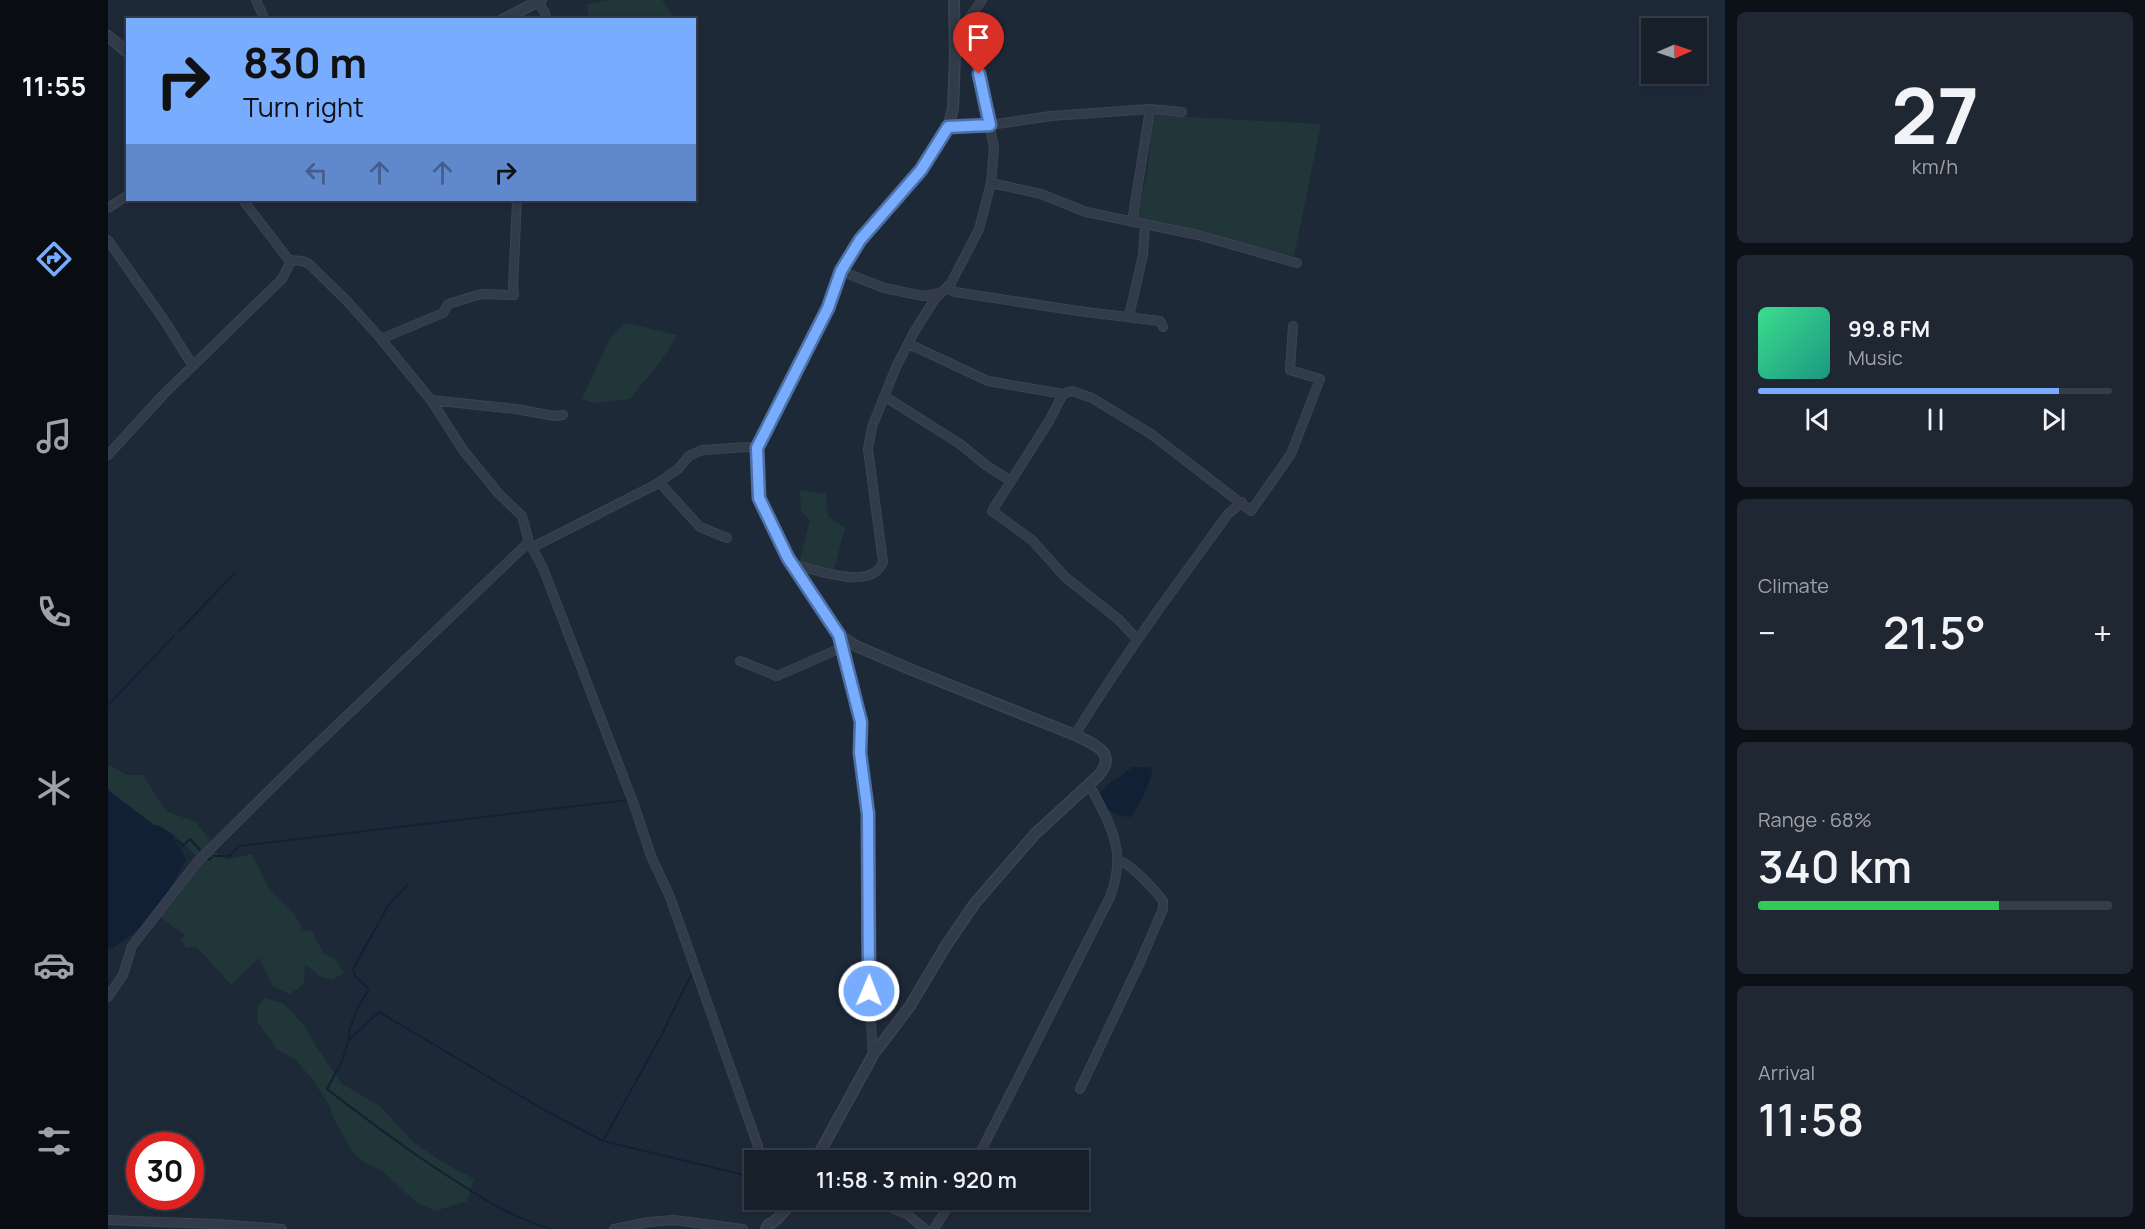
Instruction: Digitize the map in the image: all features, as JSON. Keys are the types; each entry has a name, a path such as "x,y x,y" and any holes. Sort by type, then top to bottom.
{"street":[{"path":"256,0 264,18"},
{"path":"873,1055 869,991 868,814 860,753 861,722 839,635 793,565 759,498 757,448 828,308 841,271 860,240 921,170 948,127 953,109 954,0"},
{"path":"955,34 964,26 982,0"},
{"path":"506,18 539,1 547,18"},
{"path":"793,565 861,578 872,576 881,567 883,553 868,449 872,427 913,334 951,283 979,229 991,183 994,148 979,74 964,26"},
{"path":"108,36 126,51"},
{"path":"948,127 990,125 1031,118 1150,110 1182,112"},
{"path":"1132,222 1143,166 1150,110"},
{"path":"991,183 1041,194 1086,212 1198,235 1297,263"},
{"path":"108,208 126,196"},
{"path":"108,455 163,395 282,279 289,260 244,201"},
{"path":"381,339 444,313 448,304 481,294 514,296 517,201"},
{"path":"1129,316 1143,255 1145,225"},
{"path":"108,240 193,366"},
{"path":"289,260 309,264 347,301 431,400 463,450 499,494 522,516 633,802 651,856 670,897 758,1146"},
{"path":"841,271 884,288 923,296 943,291 955,292 1160,321 1163,327"},
{"path":"909,344 988,381 1063,394 1072,391 1092,398 1151,434 1251,511 1291,454 1320,379 1290,370 1293,326"},
{"path":"1063,394 1049,421 992,511 1032,540 1065,577 1118,619 1137,639"},
{"path":"884,396 960,444 987,466 1011,481"},
{"path":"431,400 554,416 563,415"},
{"path":"108,997 123,975 132,946 198,861 294,766 531,544 659,482 678,469 689,456 702,450 757,448"},
{"path":"659,482 700,527 727,537"},
{"path":"1075,735 1137,639 1228,514 1242,502"},
{"path":"821,1150 873,1055 910,1006 945,947 975,903 1035,834 1105,768 1107,761 1098,746 1075,735 912,670 856,646 839,635"},
{"path":"740,661 777,676 842,648"},
{"path":"982,1150 1117,880 1118,860 1114,832 1089,784"},
{"path":"1080,1089 1141,960 1162,909 1163,901 1148,882 1124,862 1118,860"},
{"path":"764,1228 773,1223 786,1210"},
{"path":"897,1210 908,1215 925,1229"},
{"path":"934,1229 946,1210"},
{"path":"108,1220 282,1229"},
{"path":"614,1229 674,1220 739,1228"}],"green space":[{"path":"610,0 662,0 675,18 589,18 587,4"},
{"path":"1153,115 1321,124 1294,256 1136,219 1147,174"},
{"path":"625,323 677,335 667,353 630,399 595,403 582,399 610,338"},
{"path":"800,490 826,494 828,516 845,528 834,570 799,563 810,520 801,511"},
{"path":"108,764 127,775 143,775 166,811 196,822 209,839 210,848 226,860 252,854 269,889 294,914 303,930 312,932 324,954 336,960 344,973 332,980 321,977 305,964 304,984 290,994 273,986 259,958 231,985 197,947 186,948 181,939 185,935 160,917 200,860 173,834 154,825 108,790"},
{"path":"265,998 284,1004 303,1024 342,1084 380,1106 413,1142 474,1179 467,1201 435,1211 416,1202 381,1170 367,1164 354,1154 334,1119 329,1105 312,1079 296,1060 277,1049 257,1022 258,1005"}],"water":[{"path":"1132,767 1149,767 1153,771 1144,795 1131,817 1127,817 1108,809 1102,802 1101,792 1108,784"},
{"path":"108,790 154,825 175,836 173,841 181,848 186,860 173,884 142,927 112,949 108,948"}],"waterway":[{"path":"179,631 235,573"},
{"path":"108,705 174,636"},
{"path":"214,856 230,856 239,846 627,800"},
{"path":"173,841 183,846 190,839 200,850"},
{"path":"206,858 209,860 212,858"},
{"path":"407,885 388,906 353,969 355,976 369,989 358,1007 349,1031 349,1039 342,1061 327,1089 410,1151 473,1192 516,1216 552,1229"},
{"path":"603,1141 661,1036 691,975"},
{"path":"350,1039 379,1012 546,1111 603,1141 744,1175"}],"route":[{"path":"869,991 868,814 860,753 861,722 839,635 788,558 759,498 757,448 828,308 841,271 860,240 921,170 948,127 990,125 979,74"}]}
